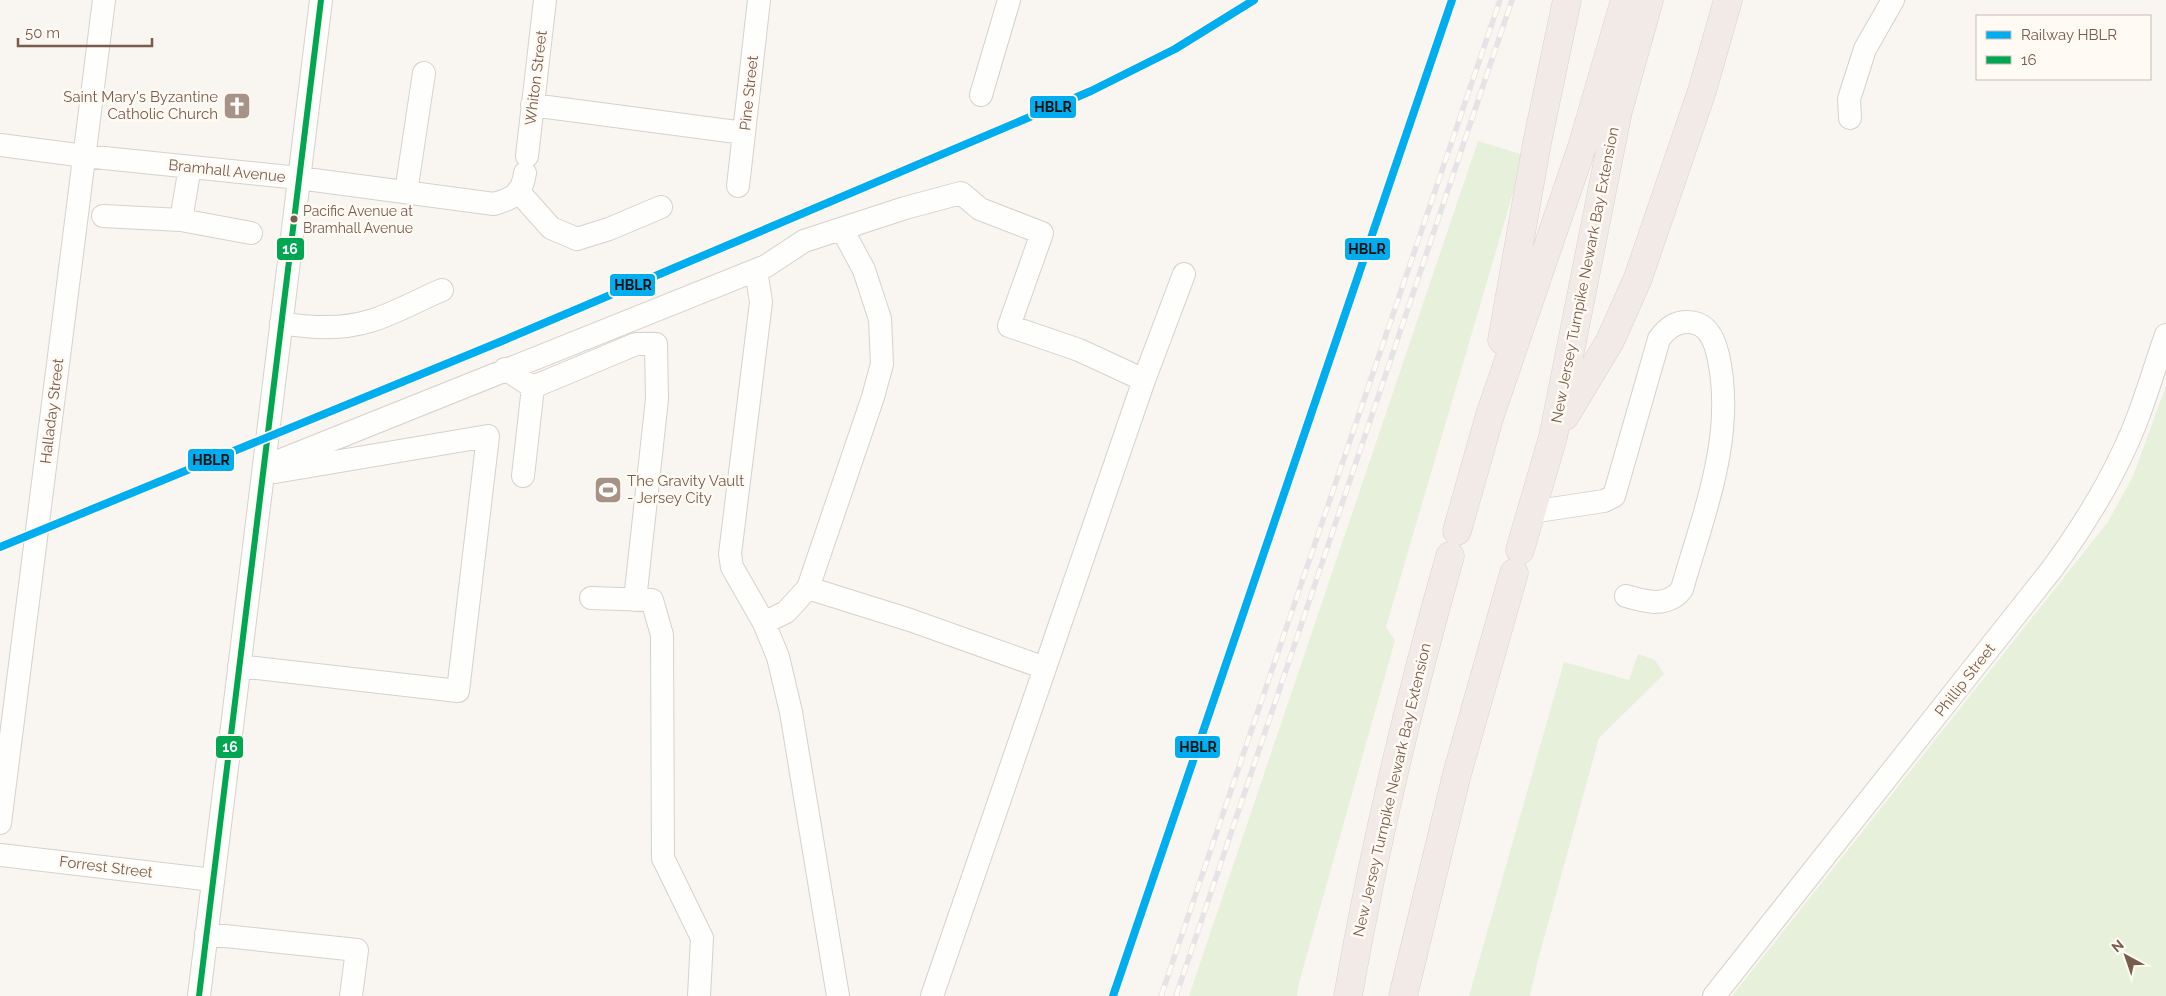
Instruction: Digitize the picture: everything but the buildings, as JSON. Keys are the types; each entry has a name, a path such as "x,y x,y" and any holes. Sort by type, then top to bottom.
{"highway":[{"path":"1490,415 1528,191 1567,0"},
{"name":"New Jersey Turnpike Newark Bay Extension","path":"1348,996 1395,762 1453,544 1490,415 1582,147 1625,0"},
{"name":"New Jersey Turnpike Newark Bay Extension","path":"1404,996 1457,774 1553,437 1616,120 1649,0"},
{"path":"1553,437 1610,341 1638,278 1702,91 1728,0"}],"street":[{"name":"Halladay Street","path":"0,823 104,0"},
{"path":"199,996 321,0"},
{"name":"Whiton Street","path":"521,179 545,0"},
{"name":"Pine Street","path":"738,186 759,0"},
{"path":"981,95 1010,0"},
{"path":"1850,118 1849,99 1862,56 1880,20 1893,0"},
{"path":"406,192 424,73"},
{"path":"532,105 744,133"},
{"name":"Bramhall Avenue","path":"0,145 85,156 299,178 494,204 521,179"},
{"path":"181,220 190,167"},
{"path":"521,179 551,228 576,239 609,229 661,207"},
{"path":"263,470 505,369 766,266 804,241 905,208 961,193 980,209 1042,232 1009,326 1079,350 1144,380"},
{"path":"103,216 181,220 251,233"},
{"path":"764,623 786,612 808,588 873,397 882,364 880,319 864,270 842,228"},
{"path":"756,270 761,302 730,554 735,575 764,623 778,657 791,712 838,996"},
{"path":"932,996 1144,380 1184,274"},
{"path":"281,323 303,327 333,328 370,321 442,290"},
{"path":"1532,512 1604,502 1614,496 1659,339 1668,329 1680,323 1695,323 1708,331 1715,343 1724,386 1722,440 1712,484 1682,589 1677,596 1661,602 1626,596"},
{"name":"Phillip Street","path":"1714,996 2052,569 2078,533 2103,493 2123,452 2166,335"},
{"path":"532,387 636,344 656,344 657,400 635,600"},
{"path":"505,369 532,387"},
{"path":"523,476 532,387"},
{"path":"239,666 458,692 488,436 263,470"},
{"path":"808,588 910,620 1045,668"},
{"path":"590,598 652,600 662,634 663,858 702,938 699,996"},
{"name":"Forrest Street","path":"0,855 213,880"},
{"path":"206,934 357,950 351,996"}],"green space":[{"path":"1478,141 1524,155 1386,627 1395,640 1299,983 1297,996 1189,996"},
{"path":"2166,386 2166,996 1732,996 2108,522 2133,476"},
{"path":"1638,654 1655,660 1664,674 1599,738 1537,964 1530,996 1469,996 1564,662 1629,680"}],"railway":[{"path":"1161,996 1500,0"},
{"path":"1176,996 1512,0"}],"rail line":[{"name":"HBLR","path":"0,547 502,341 1091,91 1175,49 1254,0"},
{"name":"HBLR","path":"1113,996 1452,0"}],"transit line":[{"name":"16","path":"199,996 321,0"}],"place":[{"name":"Saint Mary's Byzantine Catholic Church","path":"237,106"},
{"name":"Pacific Avenue at Bramhall Avenue","path":"294,219"},
{"name":"The Gravity Vault - Jersey City","path":"608,490"}]}
